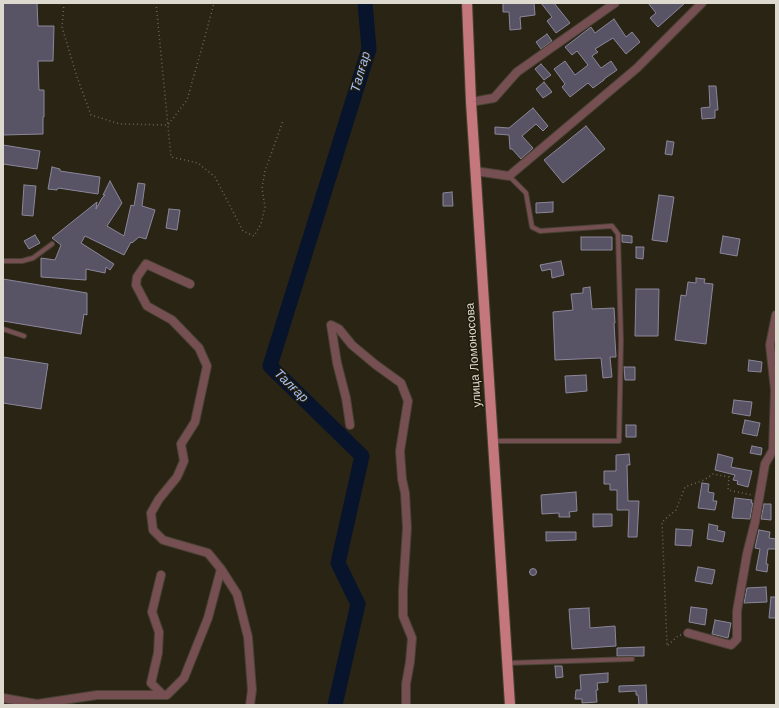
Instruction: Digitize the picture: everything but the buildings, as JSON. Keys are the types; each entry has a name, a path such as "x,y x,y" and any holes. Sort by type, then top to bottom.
{"main road":[{"name":"улица Ломоносова","path":"467,3 475,171 510,705"}],"street":[{"path":"471,102 494,98 518,72 615,3"},
{"path":"475,171 510,176 637,68 702,3"},
{"path":"190,284 146,264 137,277 136,286 147,306 172,320 199,348 207,366 195,422 181,444 184,461 177,477 159,499 151,513 153,530 163,540 208,553 221,569 237,594 248,637 252,690 250,705"},
{"path":"688,633 731,645 737,639 737,611 747,554 756,522 765,464 773,450 775,390 770,346 776,315"},
{"path":"350,425 331,325 339,329 352,344 400,383 408,401 400,452 402,479 405,493 407,528 403,616 412,638 406,684 406,705"},
{"path":"3,698 37,705 97,695 167,695 184,678 208,618 221,569"},
{"path":"161,575 152,612 159,632 158,653 151,683 163,696"}],"lane":[{"path":"493,442 619,441 621,340 618,234 612,226 540,231 532,227 526,192 510,176"},
{"path":"3,261 22,261 33,258 52,244"},
{"path":"3,329 24,336"},
{"path":"507,664 632,659"}],"path":[{"path":"64,3 62,27 77,77 91,115 120,124 168,125"},
{"path":"156,3 171,158 198,164 215,177 243,231 254,236 261,224 265,207 262,188 265,171 284,121"},
{"path":"168,125 187,100 214,3"},
{"path":"688,633 679,635 667,646 662,522 676,510 685,487 704,480 714,474 729,477 728,490 760,497"}],"waterway":[{"name":"Талғар","path":"335,705 358,604 338,563 362,456 270,366 369,49 365,3"}]}
